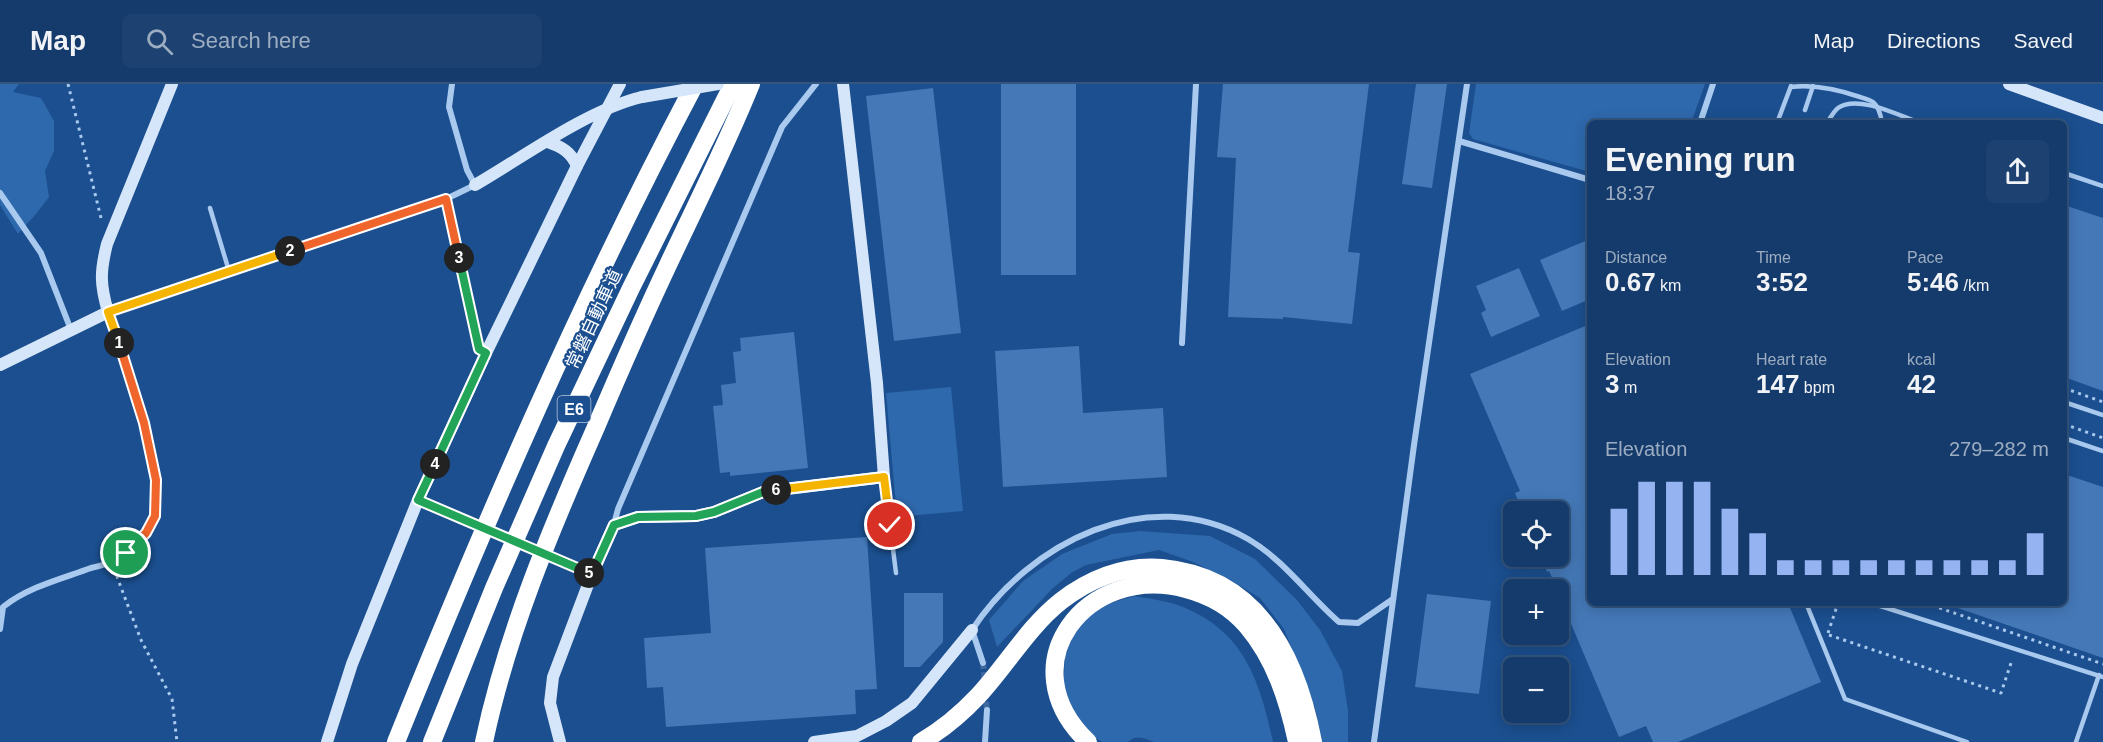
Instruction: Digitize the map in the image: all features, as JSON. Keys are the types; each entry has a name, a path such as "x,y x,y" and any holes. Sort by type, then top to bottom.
{"highway":[{"name":"常磐自動車道","path":"396,742 464,573 528,427 598,278 695,84"},
{"name":"常磐自動車道","path":"432,742 494,588 556,446 631,288 733,84"},
{"path":"484,742 491,708 521,609 549,535 652,297 737,119 751,84"},
{"path":"921,742 937,732 978,697 1026,637 1059,603 1086,583 1105,575 1147,567 1186,572 1204,577 1223,585 1253,609 1276,638 1294,672 1309,720 1313,742"},
{"path":"1088,742 1070,722 1059,697 1055,679 1055,661 1062,638 1071,621 1100,597 1142,584 1160,584 1199,592 1216,600 1247,626 1273,665 1283,688 1297,742"}],"street":[{"path":"0,629 3,607 15,598 33,589 111,562 126,553 146,533 155,516 156,480 144,423 103,295 100,270 107,244 172,84"},
{"path":"452,84 449,107 467,170 475,185"},
{"path":"327,742 352,664 418,500 486,353 577,166 620,84"},
{"path":"0,365 108,312 446,199 622,102 718,84"},
{"path":"560,742 550,703 553,677 592,574 614,525 618,508 782,127 816,84"},
{"path":"614,525 638,517 696,516 714,512 763,492 884,477 875,364 843,84"},
{"path":"1182,343 1196,84"},
{"path":"1374,742 1467,84"},
{"path":"1701,120 1713,84"},
{"path":"2009,84 2103,118"},
{"path":"1459,141 1587,179"},
{"path":"548,142 563,147 573,157 577,166"},
{"path":"0,193 41,253 71,330"},
{"path":"418,500 592,574"},
{"path":"814,742 857,736 912,704 1007,587 1060,546 1087,532 1118,522 1171,516 1195,518 1247,539 1271,555 1339,622 1358,623 1393,599"},
{"path":"972,630 984,663"},
{"path":"985,742 987,710"}],"lane":[{"path":"1778,120 1792,85 1845,92 1873,102 1881,114 1882,120"},
{"path":"1805,110 1813,86"},
{"path":"1829,120 1837,108 1849,103 1863,103 1911,120"},
{"path":"2067,174 2103,186"},
{"path":"210,208 229,271"},
{"path":"2067,403 2103,415"},
{"path":"2067,439 2103,451"},
{"path":"884,477 896,573"},
{"path":"1807,606 1845,699 1967,742"},
{"path":"1880,606 2101,676 2076,742"}],"path":[{"path":"68,84 107,244"},
{"path":"446,199 479,349 486,353"},
{"path":"2067,389 2103,402"},
{"path":"2067,425 2103,438"},
{"path":"111,562 141,640 172,699 177,742"},
{"path":"1830,641 1828,634 1837,606"},
{"path":"1934,606 2103,664"},
{"path":"1828,634 2001,693 2011,663"}],"shaded area":[{"path":"0,84 19,84 13,92 41,98 54,121 54,151 45,171 49,197 18,234 0,205"},
{"path":"1476,84 1705,84 1692,120 1587,120 1587,171 1473,139 1469,133"},
{"path":"951,387 963,511 897,517 886,393"},
{"path":"1140,531 1210,536 1255,559 1297,600 1320,630 1342,671 1348,711 1348,742 1322,742 1315,708 1284,629 1260,598 1193,562 1159,550 1086,565 1071,573 1052,589 997,647 989,620 1023,581 1062,554 1112,534"},
{"path":"1134,596 1178,605 1211,622 1226,635 1239,649 1257,683 1273,742 1154,742 1137,737 1128,742 1102,742 1093,736 1074,713 1063,691 1065,657 1075,629 1101,606"}],"building":[{"path":"1001,84 1076,84 1076,275 1001,275"},
{"path":"1223,84 1369,84 1348,252 1360,253 1352,324 1283,317 1283,319 1228,317 1236,158 1217,157"},
{"path":"1416,84 1447,84 1432,188 1402,184"},
{"path":"933,88 961,333 894,341 866,96"},
{"path":"2067,206 2103,218 2103,391 2067,378"},
{"path":"1587,240 1587,300 1562,311 1540,260"},
{"path":"1519,268 1540,316 1491,337 1481,313 1486,310 1476,286"},
{"path":"1587,325 1587,606 1789,606 1821,682 1678,742 1653,742 1646,726 1619,737 1569,619 1569,579 1553,579 1545,567 1569,567 1569,501 1518,501 1515,493 1520,491 1470,374"},
{"path":"794,332 808,468 730,476 730,472 720,473 713,406 723,405 721,385 736,383 733,352 741,351 740,338"},
{"path":"1079,346 1083,413 1163,408 1167,477 1003,487 995,351"},
{"path":"2067,475 2103,487 2103,658 1952,606 2067,606"},
{"path":"867,537 877,689 855,690 856,714 666,727 663,687 647,688 644,638 711,633 705,548"},
{"path":"904,593 943,593 943,642 920,667 904,667"},
{"path":"1427,594 1491,601 1479,694 1415,687"}],"tunnel":[{"path":"983,663 985,683"},
{"path":"985,693 987,710"}],"route":[{"path":"126,553 146,533 155,516 156,480 144,423 108,312 446,199 479,349 486,353 418,500 592,574 614,525 638,517 696,516 714,512 763,492 780,489 884,477 890,525"}]}
